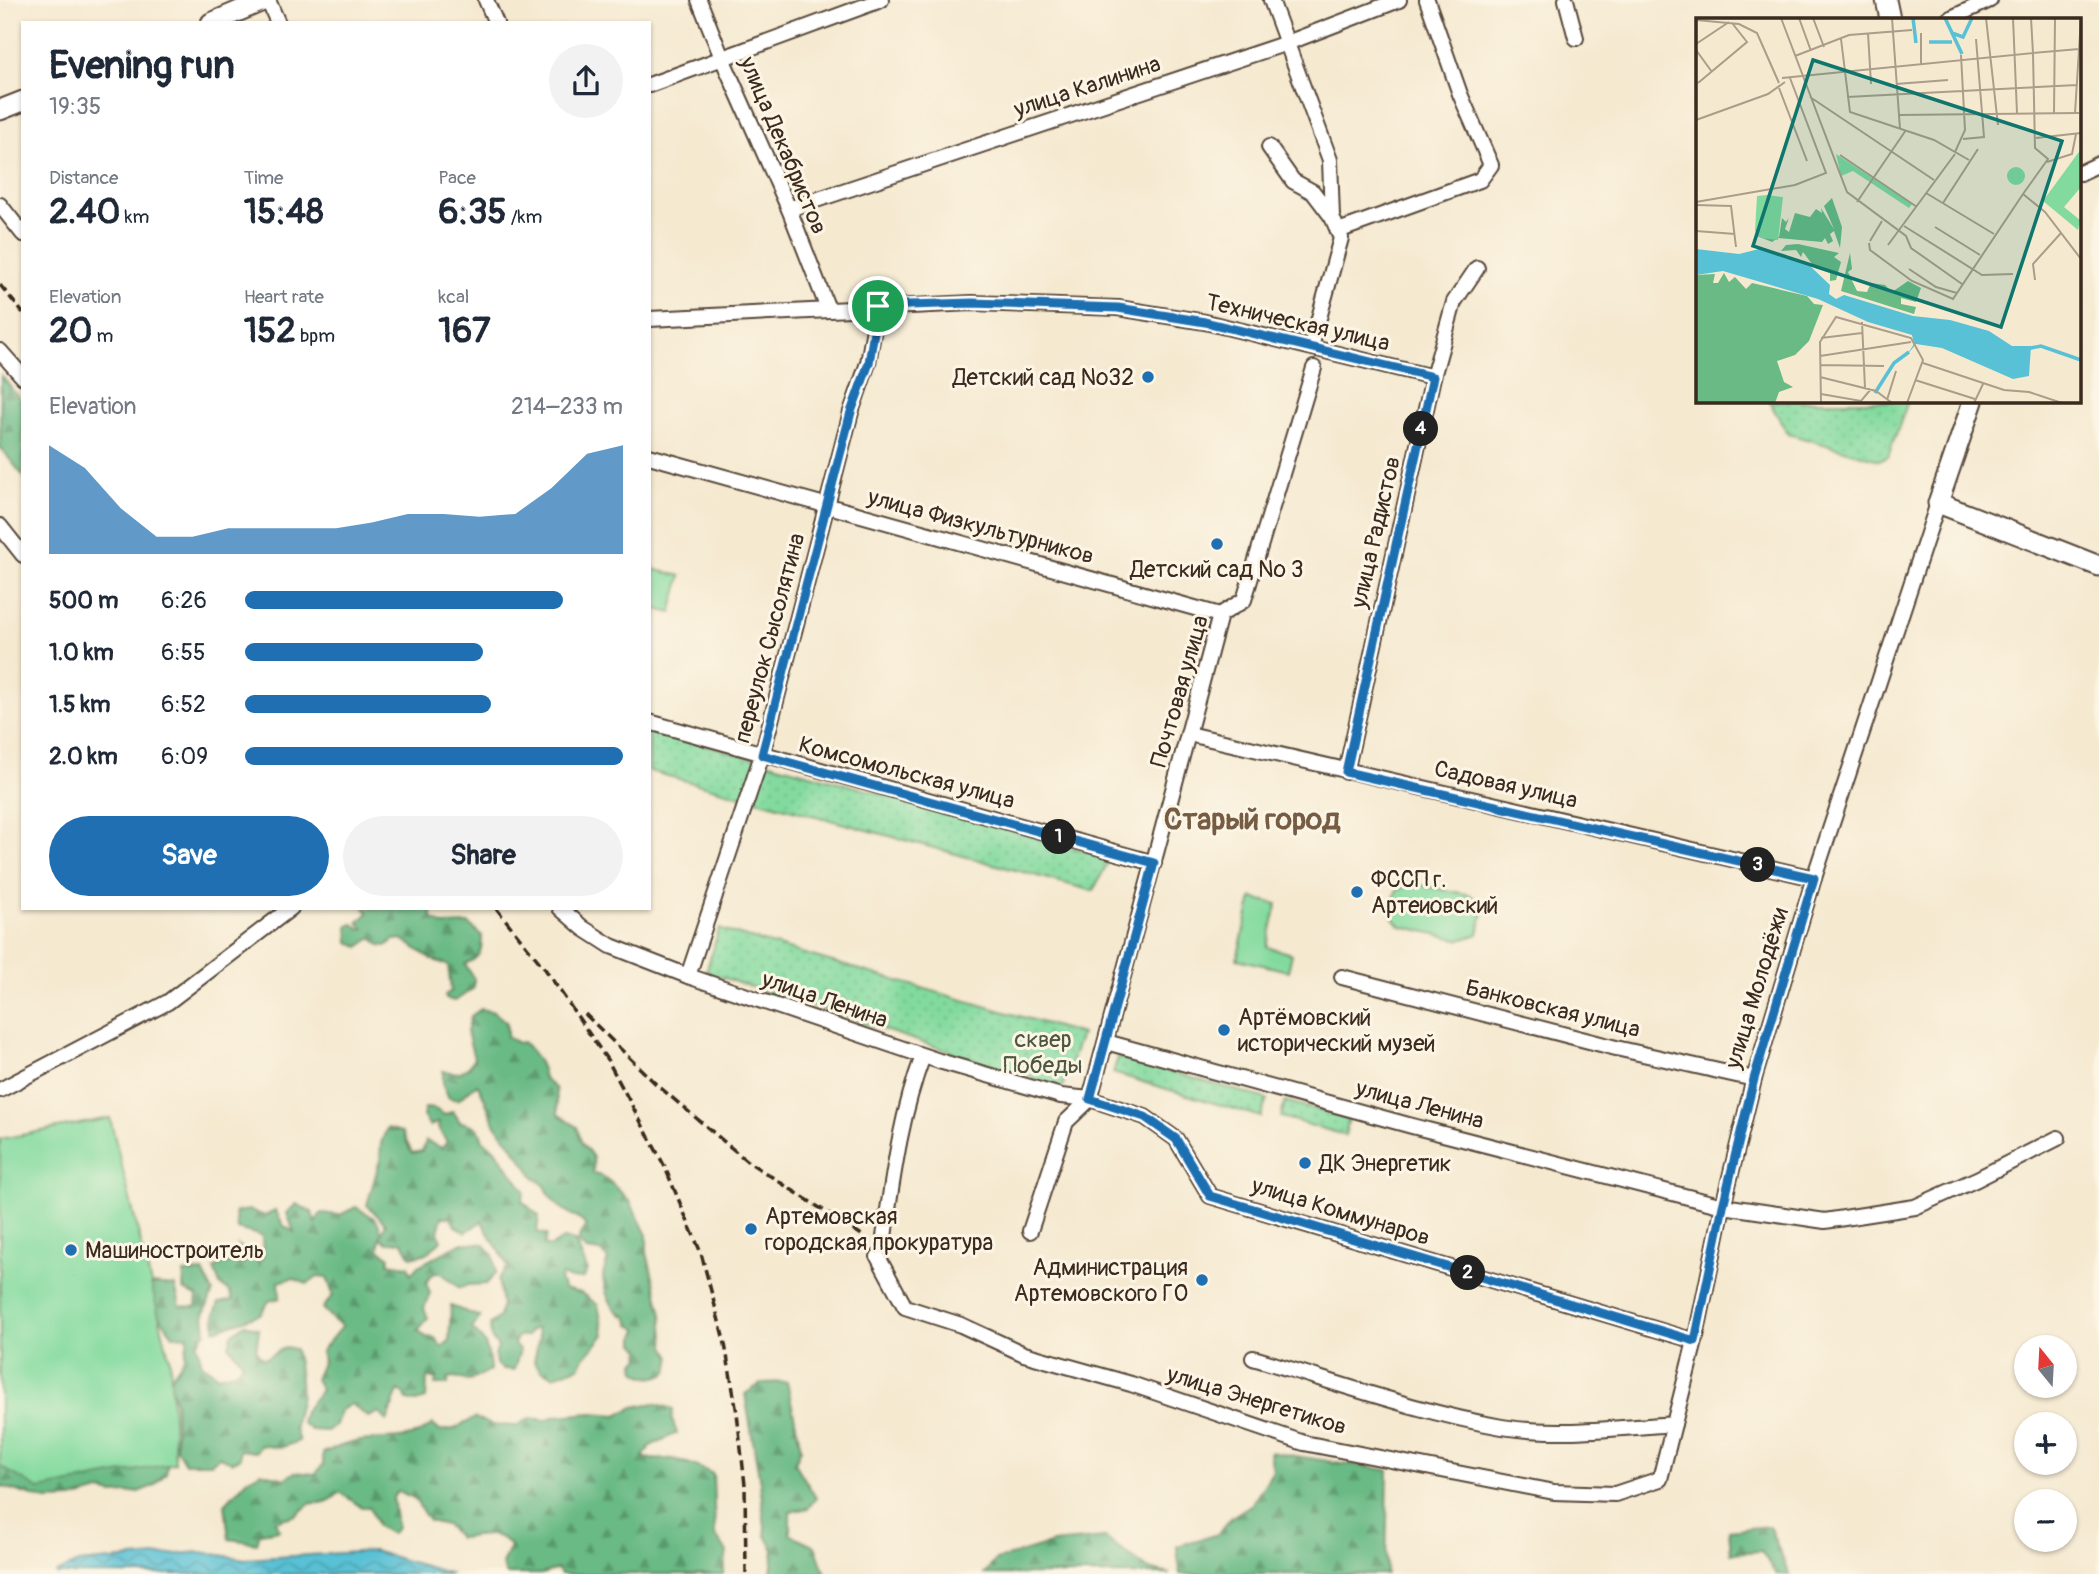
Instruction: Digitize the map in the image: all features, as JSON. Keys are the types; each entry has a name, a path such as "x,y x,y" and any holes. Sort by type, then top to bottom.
{"main road":[{"path":"216,21 267,0"},
{"path":"1886,0 1891,18"},
{"path":"0,110 21,102"},
{"name":"улица Молодёжи","path":"1938,503 1973,402"},
{"path":"1938,503 2099,566"}],"street":[{"path":"267,0 277,21"},
{"path":"486,0 495,21"},
{"name":"улица Декабристов","path":"699,0 789,209 828,309"},
{"path":"651,84 881,0"},
{"path":"1272,0 1330,160 1332,216"},
{"name":"улица Калинина","path":"789,209 1287,43 1399,0"},
{"path":"1338,231 1480,180 1492,165 1461,94 1427,0"},
{"path":"1566,0 1576,38"},
{"path":"1951,18 1990,0"},
{"path":"1269,147 1293,181 1313,192 1332,216 1341,237 1311,347"},
{"path":"2082,172 2099,164"},
{"path":"0,205 21,231"},
{"name":"улица Радистов","path":"1346,772 1433,377 1454,302 1477,268"},
{"name":"Техническая улица","path":"651,318 972,303 1118,308 1205,322 1433,377"},
{"name":"переулок Сысолятина","path":"688,976 762,755 851,412 869,363 878,306"},
{"path":"0,351 21,375"},
{"name":"Почтовая улица","path":"1030,1231 1066,1122 1090,1099 1220,615 1244,600 1314,368"},
{"name":"улица Физкультурников","path":"651,457 1220,615"},
{"name":"улица Молодёжи","path":"1660,1479 1695,1341 1723,1206 1754,1079 1814,878 1938,503"},
{"path":"0,526 21,552"},
{"name":"Комсомольская улица","path":"651,723 1154,863"},
{"name":"Садовая улица","path":"1189,734 1814,878"},
{"path":"0,1090 168,1002 288,910"},
{"name":"улица Ленина","path":"562,910 583,928 611,946 688,976 923,1056 1061,1096 1090,1099"},
{"name":"Банковская улица","path":"1342,977 1616,1048 1754,1079"},
{"name":"улица Ленина","path":"1106,1042 1412,1126 1723,1206 1825,1221 1915,1207 1978,1179 2058,1138"},
{"path":"884,1237 897,1147 912,1084 923,1056"},
{"name":"улица Коммунаров","path":"1090,1099 1145,1117 1176,1139 1210,1196 1695,1341"},
{"name":"улица Энергетиков","path":"878,1257 905,1307 961,1325 1024,1354 1131,1384 1304,1443 1554,1492 1615,1494 1660,1479"},
{"name":"улица Энергетиков","path":"1253,1358 1411,1404 1503,1427 1569,1430 1674,1424"}],"green space":[{"path":"1,375 21,400 21,473 0,447"},
{"path":"1770,402 1908,402 1888,457 1879,460 1788,434"},
{"path":"651,568 681,576 671,613 651,608"},
{"path":"651,730 1110,858 1093,891 651,772"},
{"path":"1411,883 1471,895 1484,909 1478,934 1461,940 1401,926 1390,914 1396,891"},
{"path":"1252,898 1277,904 1267,947 1292,954 1288,971 1237,959"},
{"path":"366,910 433,910 432,918 443,925 469,924 482,936 479,954 465,964 474,979 474,988 455,1001 446,999 445,995 451,991 448,965 431,959 402,939 394,940 386,946 380,945 372,938 359,947 349,942 348,926 353,924 361,930 364,929 358,922 368,913"},
{"name":"сквер Победы","path":"719,929 1081,1034 1062,1088 706,972"},
{"path":"481,1009 494,1012 507,1023 507,1037 518,1043 523,1042 534,1055 544,1079 556,1089 558,1114 577,1127 582,1143 592,1157 593,1173 607,1179 630,1201 647,1235 647,1253 662,1314 665,1346 671,1357 668,1372 648,1377 636,1371 635,1363 640,1357 641,1349 635,1344 638,1330 630,1324 627,1317 617,1311 607,1295 603,1277 608,1260 602,1252 586,1250 579,1243 579,1236 587,1226 557,1204 545,1186 534,1177 495,1123 477,1084 458,1100 449,1098 443,1086 443,1071 459,1073 469,1067 474,1058 467,1032 471,1016"},
{"path":"1118,1057 1267,1099 1261,1117 1113,1073"},
{"path":"1285,1101 1349,1119 1345,1135 1281,1117"},
{"path":"425,1108 435,1109 444,1115 453,1111 460,1122 475,1127 483,1141 494,1148 525,1191 522,1201 539,1216 537,1232 547,1235 544,1246 552,1246 563,1239 575,1241 587,1269 584,1278 571,1279 562,1275 560,1280 564,1289 581,1293 598,1305 604,1335 579,1367 554,1376 541,1370 534,1362 539,1338 537,1328 531,1330 527,1336 517,1337 514,1345 520,1350 514,1370 503,1369 496,1364 498,1347 491,1338 490,1324 499,1317 502,1304 498,1279 508,1267 482,1221 466,1232 455,1226 451,1217 442,1217 438,1232 441,1240 428,1253 411,1257 402,1241 387,1243 380,1237 379,1249 390,1257 388,1263 408,1266 411,1274 418,1266 462,1243 484,1244 493,1255 496,1272 487,1284 460,1288 439,1272 431,1275 426,1283 430,1293 424,1308 428,1318 418,1330 426,1337 435,1338 442,1347 449,1341 451,1306 480,1317 472,1329 486,1347 490,1371 469,1381 448,1378 448,1385 435,1385 437,1378 427,1378 426,1399 416,1402 407,1400 399,1391 387,1421 379,1412 368,1417 351,1404 340,1411 336,1425 327,1431 311,1430 301,1422 304,1412 321,1390 315,1379 323,1361 321,1351 342,1326 323,1308 333,1295 327,1277 319,1276 307,1284 292,1278 279,1282 280,1298 269,1301 261,1314 215,1330 215,1314 219,1303 233,1300 229,1291 220,1285 214,1269 224,1263 244,1263 238,1246 256,1256 259,1265 263,1254 262,1236 237,1229 235,1212 250,1210 265,1216 275,1210 284,1226 294,1232 287,1213 296,1204 312,1212 315,1223 321,1213 340,1215 356,1207 376,1220 381,1234 386,1224 367,1205 387,1128 402,1132 412,1153 422,1151 426,1141 442,1148 447,1142 438,1128 439,1122 430,1126 423,1116"},
{"name":"Машиностроитель","path":"110,1118 170,1361 175,1463 39,1489 0,1466 0,1139"},
{"path":"203,1272 213,1292 204,1314 206,1332 197,1344 202,1364 218,1376 236,1371 243,1363 229,1346 232,1334 245,1324 259,1329 256,1351 264,1359 286,1347 295,1349 300,1401 295,1425 299,1441 280,1448 261,1445 256,1452 240,1450 240,1458 232,1462 219,1457 211,1463 185,1463 176,1448 175,1401 169,1380 185,1357 188,1336 173,1335 153,1308 152,1284 175,1286 180,1306 196,1307 197,1296 183,1290 184,1273"},
{"path":"787,1382 801,1448 795,1463 816,1498 808,1508 790,1512 790,1534 815,1546 825,1574 771,1573 774,1550 766,1536 745,1394 762,1383"},
{"path":"654,1403 673,1409 672,1420 677,1433 650,1446 643,1457 678,1460 713,1474 715,1535 727,1552 723,1574 561,1574 558,1569 541,1574 506,1574 502,1564 510,1546 505,1540 493,1535 459,1538 446,1525 429,1521 414,1498 398,1491 393,1497 397,1528 391,1534 378,1526 369,1507 361,1507 340,1492 327,1501 311,1503 296,1515 275,1521 280,1530 260,1533 257,1543 229,1539 225,1504 247,1480 261,1472 285,1479 295,1472 315,1474 323,1465 323,1453 340,1446 410,1436 433,1424 439,1431 454,1429 475,1418 492,1425 516,1426 530,1418 545,1420 556,1416 592,1413 617,1415 634,1407"},
{"path":"0,1451 169,1457 166,1473 154,1486 138,1492 114,1494 100,1491 72,1499 46,1500 0,1486"},
{"path":"1270,1452 1388,1470 1386,1574 1180,1574 1177,1546 1218,1534 1232,1517 1252,1504 1273,1471"},
{"path":"1769,1526 1789,1574 1776,1574 1761,1551 1731,1553 1729,1530"},
{"path":"1105,1538 1148,1569 1170,1574 984,1574 996,1560 1053,1543"}],"water":[{"path":"373,1551 452,1574 55,1574 78,1563 201,1552 245,1559"}],"railway":[{"path":"0,285 21,311"},
{"path":"498,910 545,969 608,1061 664,1165 701,1253 725,1344 737,1413 745,1485 746,1574"},
{"path":"585,1014 656,1084 747,1161 865,1237"}],"place":[{"name":"Детский сад №32","path":"1148,377"},
{"name":"Детский сад № 3","path":"1217,544"},
{"name":"ФССП г. Артеиовский","path":"1357,892"},
{"name":"Артёмовский исторический музей","path":"1224,1030"},
{"name":"ДК Энергетик","path":"1305,1163"},
{"name":"Артемовская городская прокуратура","path":"751,1229"},
{"name":"Машиностроитель","path":"71,1250"},
{"name":"Администрация Артемовского ГО","path":"1202,1280"}],"district":[{"name":"Старый город","path":"1252,819"}],"route":[{"path":"972,303 1118,308 1205,322 1433,377 1346,772 1814,878 1754,1079 1723,1206 1695,1341 1210,1196 1176,1139 1145,1117 1090,1099 1154,863 762,755 851,412 869,363 878,306 972,303"}]}
